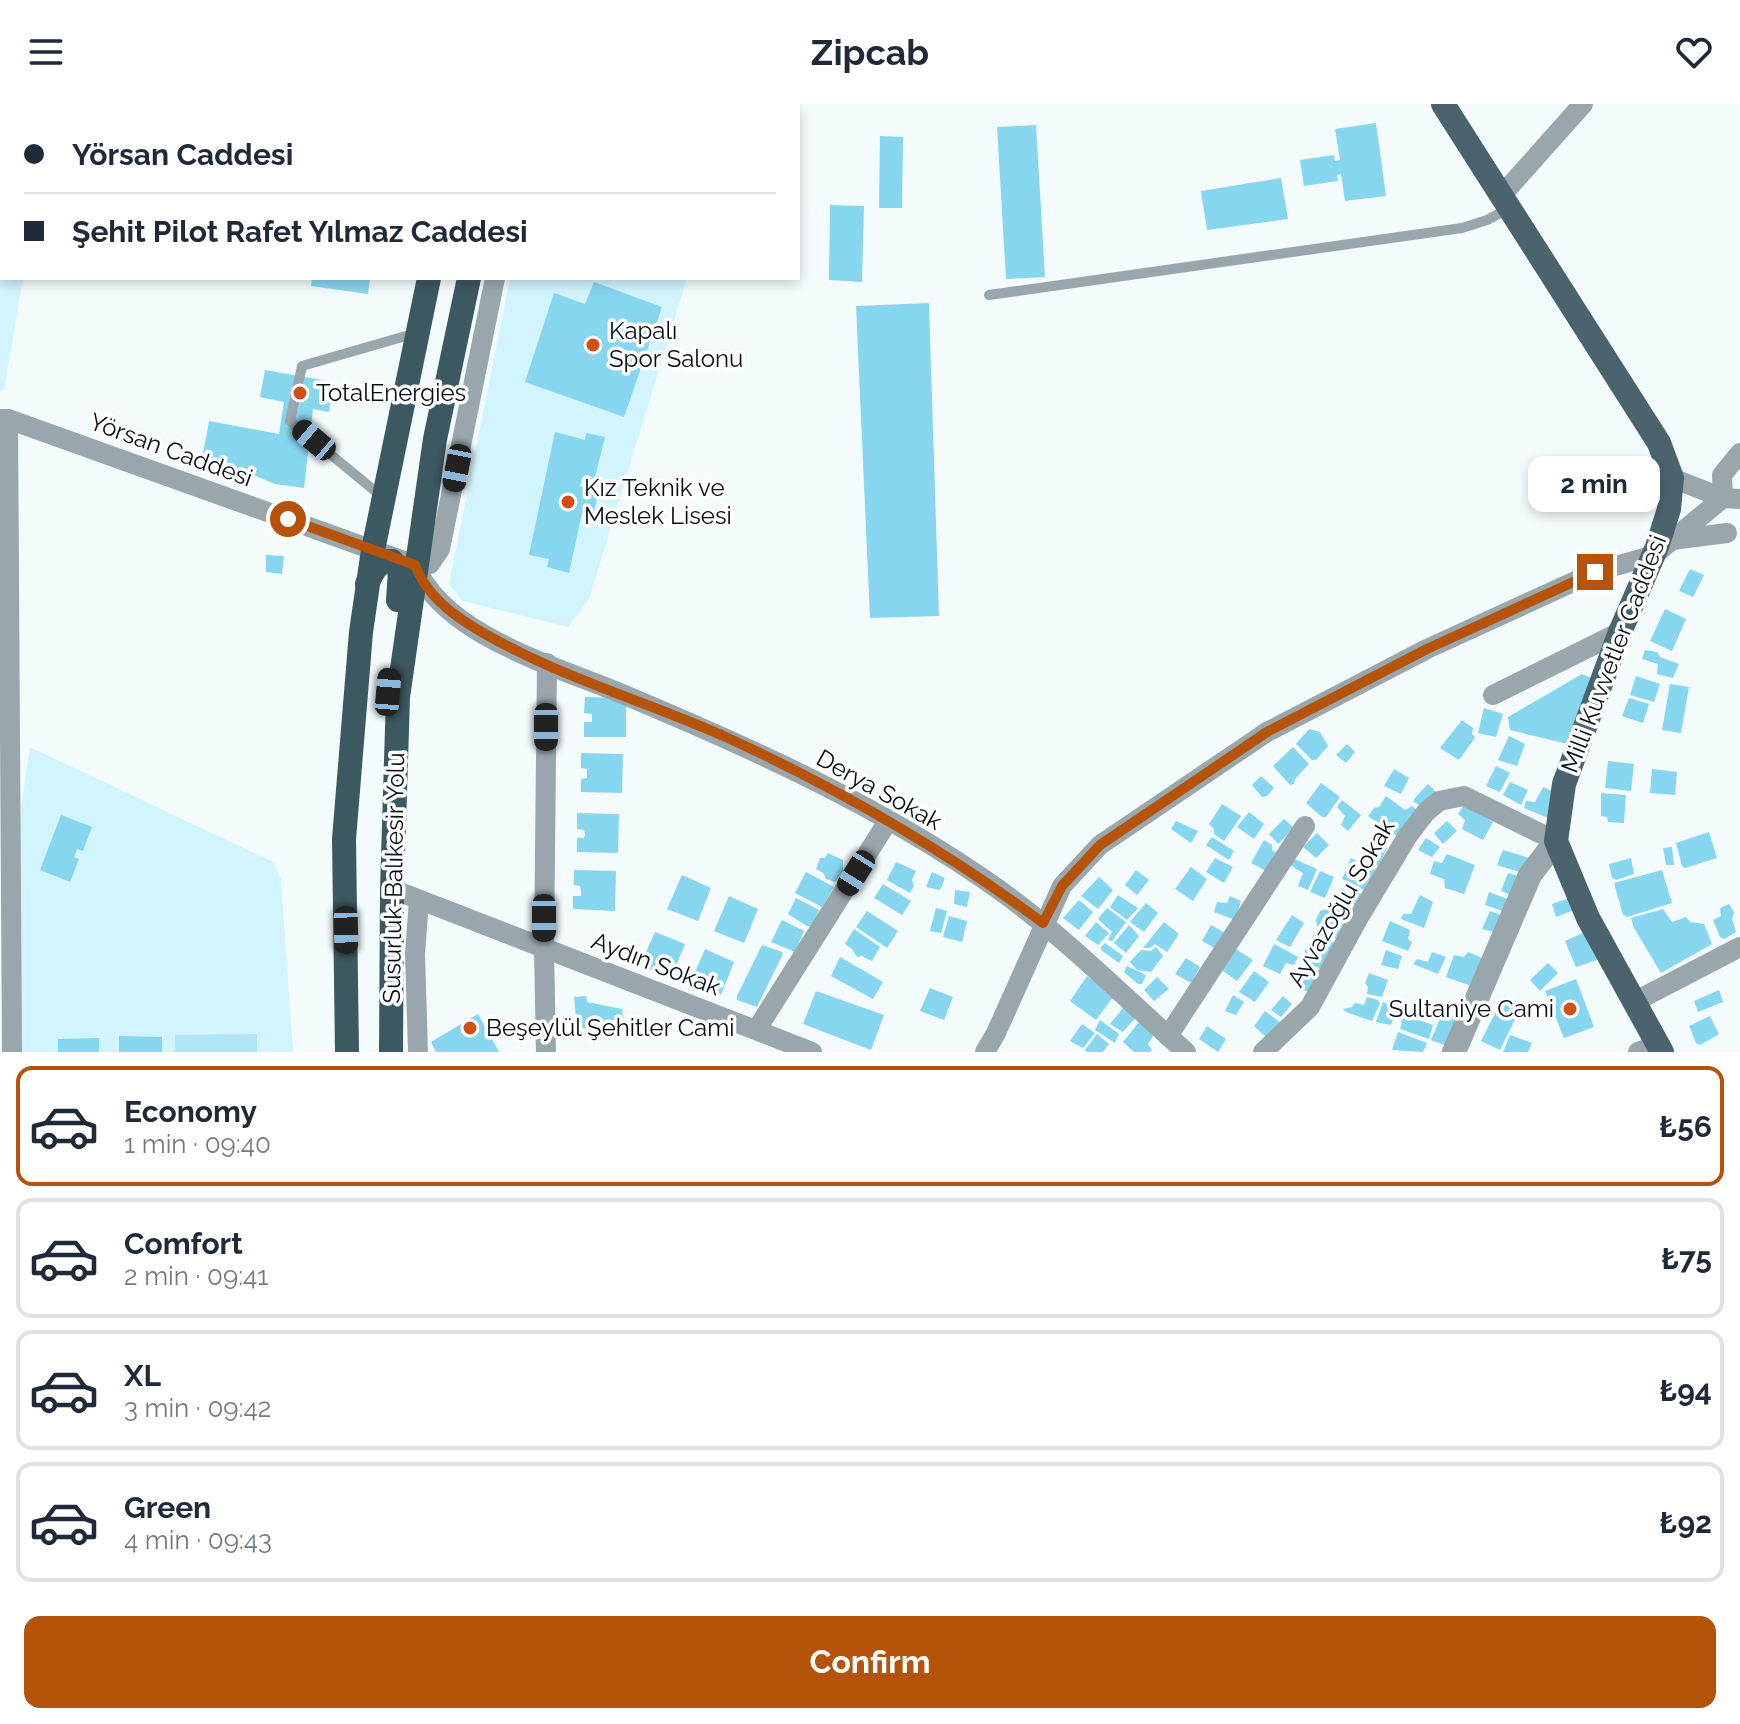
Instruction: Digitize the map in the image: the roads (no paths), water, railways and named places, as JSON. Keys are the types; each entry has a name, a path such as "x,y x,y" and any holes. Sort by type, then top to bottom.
{"highway":[{"name":"Susurluk-Balıkesir Yolu","path":"347,1052 344,839 367,585 429,280"},
{"name":"Susurluk-Balıkesir Yolu","path":"391,1052 398,697 435,439 469,280"},
{"path":"367,585 377,565 392,561 397,565 401,580 384,730 395,788"}],"main road":[{"name":"Milli Kuvvetler Caddesi","path":"1443,104 1659,443 1672,478 1663,547 1620,632 1564,784 1556,841"},
{"path":"1556,841 1588,918 1634,1002 1653,1050"}],"street":[{"path":"1506,202 1583,104"},
{"path":"444,605 439,569 440,549 495,280"},
{"path":"4,419 6,919 12,1052"},
{"name":"Yörsan Caddesi","path":"4,419 415,565"},
{"path":"985,1052 1062,886 1100,845 1267,732 1427,649 1595,572 1663,547 1733,533 1732,498 1722,475 1740,453"},
{"path":"1672,478 1732,498"},
{"path":"1663,547 1732,498"},
{"path":"415,565 430,564 440,549"},
{"name":"Derya Sokak","path":"415,565 420,577 444,605 465,622 509,647 729,739 888,821 996,888 1043,923 1186,1052"},
{"path":"1493,695 1620,632"},
{"path":"546,1052 547,663"},
{"name":"Ayvazoğlu Sokak","path":"1263,1052 1310,1007 1407,837 1426,812 1439,801 1464,796 1556,841"},
{"path":"757,1029 888,821"},
{"path":"1168,1036 1305,826"},
{"path":"1454,1052 1530,875 1556,841"},
{"name":"Aydın Sokak","path":"392,889 812,1052"},
{"path":"418,1052 415,954 419,900"},
{"path":"1634,1002 1740,947"}],"lane":[{"path":"989,295 1462,228 1487,220 1506,202"},
{"path":"384,498 290,421 302,366 418,333"}],"place":[{"name":"Kapalı Spor Salonu","path":"593,345"},
{"name":"TotalEnergies","path":"300,393"},
{"name":"Kız Teknik ve Meslek Lisesi","path":"568,502"},
{"name":"Sultaniye Cami","path":"1570,1009"},
{"name":"Beşeylül Şehitler Cami","path":"470,1028"}]}
